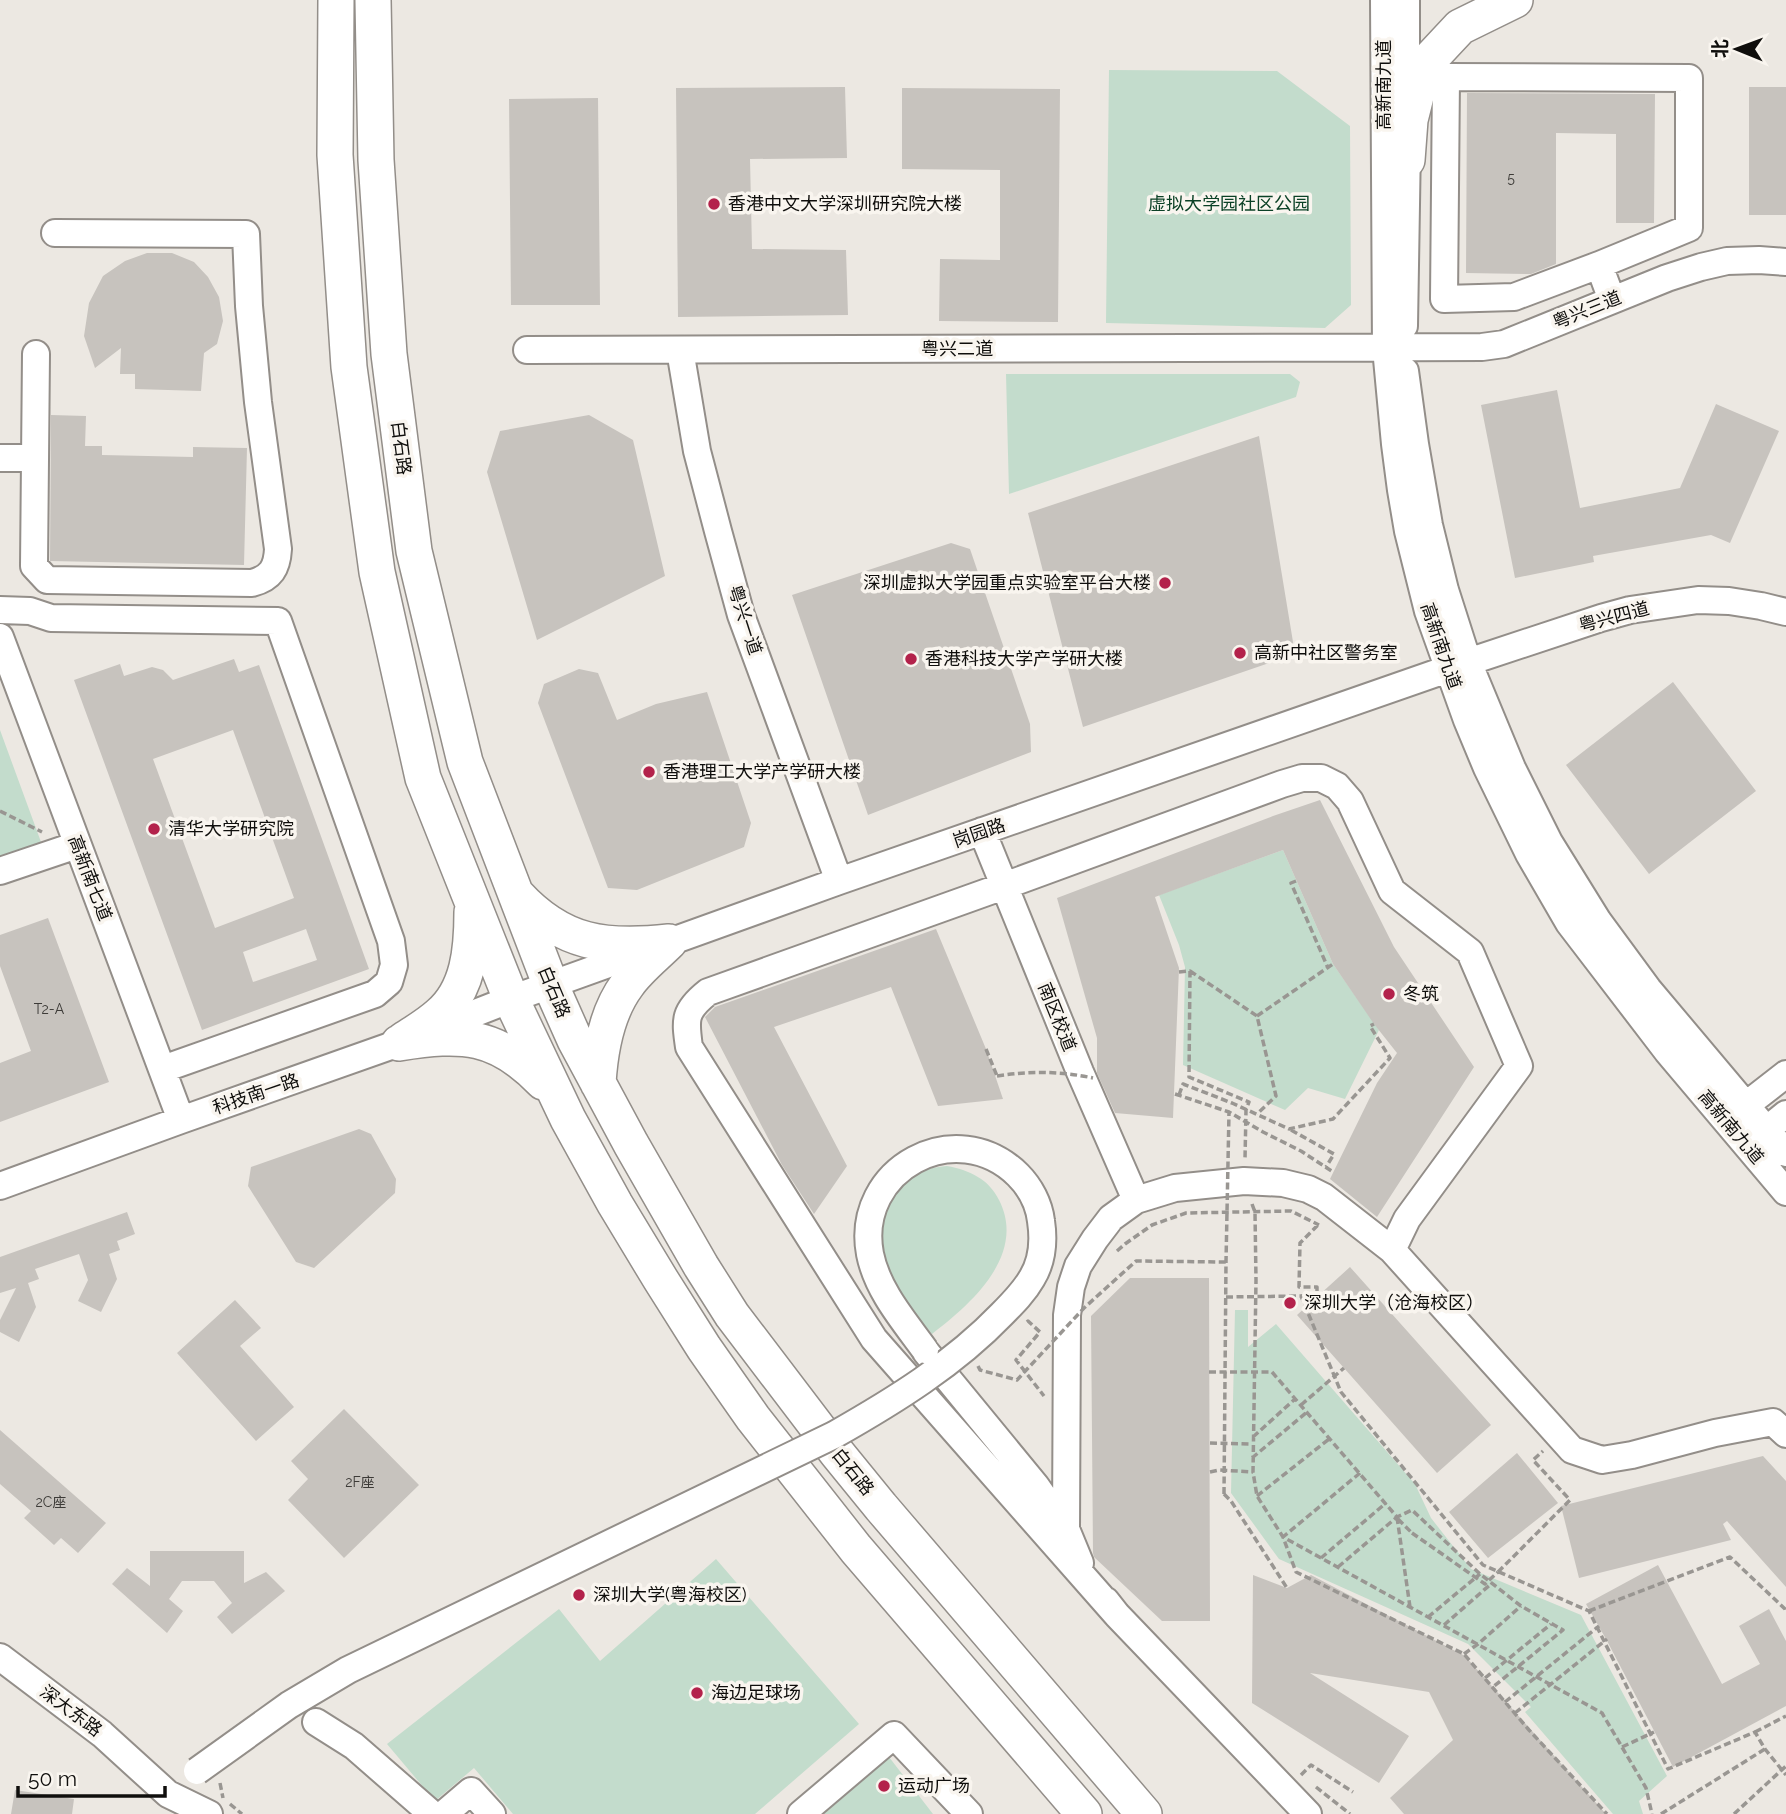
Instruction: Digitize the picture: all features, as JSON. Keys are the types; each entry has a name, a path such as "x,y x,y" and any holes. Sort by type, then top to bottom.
{"main road":[{"path":"336,0 335,155 349,367 377,572 423,778 511,999 558,1097 615,1203 704,1348 753,1418 856,1549 1084,1814"},
{"name":"白石路","path":"373,0 376,160 389,354 414,551 464,762 551,986 598,1083 701,1266 732,1315 881,1507 1144,1814"},
{"path":"1407,160 1410,120 1418,88 1431,58 1460,27 1515,0"},
{"path":"514,892 534,913 574,936 614,945 669,942"},
{"path":"399,1043 440,1015 454,999 469,962 472,901"},
{"path":"598,1083 606,1032 616,1003 627,984 669,942"},
{"path":"399,1043 433,1037 467,1039 497,1046 513,1054 530,1068 558,1097"}],"street":[{"name":"高新南九道","path":"1384,0 1395,348 1395,444 1406,517 1428,611 1458,665 1488,768 1529,855 1569,923 1667,1051 1736,1112 1766,1130 1786,1153"},
{"name":"高新南九道","path":"1395,348 1407,160 1406,0"},
{"path":"1446,76 1689,78 1689,228 1599,265 1514,297 1444,299 1446,76"},
{"path":"36,354 34,566 47,580 253,583 268,577 278,560 278,549 258,402 249,306 246,234 55,233"},
{"name":"粤兴三道","path":"1395,348 1482,347 1504,344 1667,278 1701,267 1727,261 1786,262"},
{"path":"1599,265 1612,300"},
{"name":"粤兴二道","path":"527,350 1395,348"},
{"name":"粤兴一道","path":"680,350 697,450 741,615 839,881"},
{"path":"0,458 35,458"},
{"path":"0,610 30,611 52,606 147,607 148,581"},
{"name":"粤兴四道","path":"1458,665 1601,618 1661,604 1698,600 1729,601 1786,612"},
{"path":"30,611 51,618 278,621 391,941 394,964 390,982 375,994 163,1069"},
{"name":"高新南七道","path":"0,637 75,846 181,1120"},
{"name":"岗园路","path":"511,999 839,881 1458,665"},
{"path":"1308,1814 1117,1615 874,1339 689,1047 685,1024 694,1003 708,992 1282,784 1302,778 1321,778 1337,786 1350,801 1392,891 1470,953 1519,1066 1407,1219 1392,1250"},
{"name":"南区校道","path":"982,831 1080,1072 1136,1200"},
{"path":"0,871 75,846"},
{"name":"科技南一路","path":"0,1186 399,1043 511,999"},
{"path":"1736,1112 1786,1074"},
{"name":"高新南九道","path":"1766,1130 1786,1192"},
{"path":"167,1804 197,1771 289,1705 348,1670 834,1435 922,1381 932,1373 942,1366 953,1358 978,1338 1024,1292 1034,1275 1041,1256 1043,1236 1040,1213 1022,1180 999,1160 968,1150 937,1151 922,1155 899,1170 880,1192 873,1209 868,1241 874,1268 888,1297 925,1350 933,1360 942,1371 1036,1486 1066,1529 1081,1565 1117,1615"},
{"path":"1066,1529 1070,1287 1078,1266 1111,1218 1136,1200 1175,1188 1244,1181 1283,1183 1308,1189 1324,1197 1392,1250 1572,1450 1602,1460 1773,1422 1786,1434"},
{"name":"深大东路","path":"0,1657 102,1734 167,1804 216,1806"},
{"path":"316,1722 354,1746 432,1814"},
{"path":"801,1814 894,1735 969,1814"},
{"path":"444,1814 471,1791 492,1814"}],"path":[{"path":"0,811 75,846"},
{"path":"1296,881 1292,883 1328,968"},
{"path":"1257,1016 1333,964"},
{"path":"1190,971 1189,1077 1249,1102 1246,1110"},
{"path":"1179,972 1190,971 1257,1016 1276,1096 1256,1114"},
{"path":"1289,1129 1332,1119 1390,1058 1370,1026 1374,1024"},
{"path":"986,1049 997,1076 1053,1072 1093,1078"},
{"path":"1326,1167 1334,1154 1289,1129 1183,1084 1177,1095 1229,1112 1301,1151 1333,1172"},
{"path":"1229,1112 1224,1494 1287,1588"},
{"path":"1115,1252 1152,1225 1186,1213 1291,1211 1319,1225 1300,1243 1299,1287 1317,1287 1317,1296 1226,1297"},
{"path":"1084,1308 1136,1261 1226,1262"},
{"path":"1256,1280 1253,1472 1257,1496 1283,1537 1296,1572 1464,1654 1606,1814"},
{"path":"1087,1292 1087,1318"},
{"path":"1301,1296 1341,1392 1483,1565 1590,1611 1668,1769 1786,1716"},
{"path":"1018,1329 1028,1321 1040,1332 1016,1360 1066,1425"},
{"path":"1301,1405 1344,1368"},
{"path":"1209,1372 1272,1372 1412,1533 1485,1584 1570,1500 1533,1460"},
{"path":"1253,1437 1296,1399"},
{"path":"1252,1458 1307,1412"},
{"path":"1257,1496 1330,1438"},
{"path":"1210,1443 1252,1444"},
{"path":"1210,1472 1219,1469 1253,1472"},
{"path":"1283,1537 1360,1473"},
{"path":"1321,1558 1386,1503"},
{"path":"1338,1567 1397,1517 1412,1510 1480,1574 1521,1606 1563,1630 1493,1686"},
{"path":"1397,1517 1410,1606"},
{"path":"1283,1537 1602,1713 1646,1788 1651,1814"},
{"path":"1590,1611 1730,1557 1786,1612"},
{"path":"1429,1617 1480,1574"},
{"path":"1444,1625 1492,1582"},
{"path":"1464,1654 1521,1606"},
{"path":"1485,1678 1551,1623"},
{"path":"1505,1702 1599,1626"},
{"path":"1515,1713 1606,1639"},
{"path":"1622,1747 1654,1732"},
{"path":"1755,1732 1786,1775"},
{"path":"1661,1814 1765,1749"},
{"path":"1292,1768 1301,1775 1311,1765 1353,1791"},
{"path":"1734,1814 1786,1766"},
{"path":"1311,1783 1350,1814"},
{"path":"216,1806 242,1814"}],"green space":[{"name":"虚拟大学园社区公园","path":"1109,70 1277,71 1350,126 1351,305 1325,328 1106,323"},
{"path":"1006,374 1290,374 1300,382 1296,397 1009,494"},
{"path":"0,730 41,842 0,856"},
{"path":"1283,850 1333,964 1379,1030 1345,1099 1308,1088 1285,1110 1183,1065 1185,967 1159,895"},
{"path":"947,1166 963,1170 990,1186 999,1200 1006,1220 1006,1240 1000,1259 978,1293 932,1334 897,1288 884,1261 879,1236 897,1187 919,1172"},
{"path":"1235,1310 1248,1310 1248,1347 1276,1324 1415,1484 1431,1518 1471,1569 1581,1615 1667,1776 1639,1801 1643,1814 1613,1814 1525,1712 1531,1707 1468,1644 1279,1559 1231,1493"},
{"name":"海边足球场","path":"716,1559 859,1724 755,1814 513,1814 474,1768 435,1801 387,1744 559,1609 600,1661"},
{"name":"运动广场","path":"889,1758 933,1814 824,1814"}],"building":[{"name":"香港中文大学深圳研究院大楼","path":"845,87 847,158 750,159 752,249 846,250 848,315 678,317 676,88"},
{"path":"1749,87 1786,87 1786,215 1749,215"},
{"path":"902,88 1060,89 1058,322 939,321 940,259 1000,260 1000,170 902,169"},
{"path":"1467,93 1655,94 1654,223 1616,223 1616,134 1556,133 1556,264 1531,274 1466,273"},
{"path":"598,98 600,305 511,305 509,99"},
{"path":"147,253 172,253 194,262 208,277 219,297 223,321 217,344 204,353 201,391 135,389 135,374 120,374 121,348 95,368 84,336 89,303 103,276 125,261"},
{"path":"1557,390 1580,508 1680,488 1716,404 1779,431 1730,543 1711,535 1593,556 1594,562 1515,578 1481,405"},
{"path":"51,415 86,416 85,446 102,446 102,455 193,457 193,447 247,448 244,565 50,561"},
{"path":"589,415 633,440 665,576 537,640 487,472 500,431"},
{"name":"深圳虚拟大学园重点实验室平台大楼","path":"1259,436 1295,654 1083,727 1028,513"},
{"name":"香港科技大学产学研大楼","path":"951,543 970,549 1030,724 1031,752 868,815 792,595"},
{"name":"清华大学研究院","path":"234,659 239,672 259,665 369,969 202,1030 74,680 120,664 124,676 152,667 163,670 173,680","holes":["233,730 294,898 215,928 153,759","306,929 317,960 253,982 243,952"]},
{"name":"香港理工大学产学研大楼","path":"579,669 598,673 617,720 656,704 707,692 751,823 744,847 637,890 608,888 538,703 544,684"},
{"path":"1673,682 1756,791 1649,874 1566,765"},
{"path":"1320,800 1394,947 1474,1067 1377,1217 1330,1179 1377,1083 1397,1053 1333,964 1283,850 1155,897 1179,968 1173,1118 1115,1113 1097,1073 1097,1038 1057,898"},
{"name":"T2-A","path":"48,918 109,1082 0,1122 0,1063 31,1051 0,966 0,935"},
{"path":"936,929 986,1049 1003,1099 938,1106 891,987 774,1027 847,1166 814,1214 782,1165 705,1017 715,1007"},
{"path":"359,1129 371,1134 396,1179 395,1193 314,1268 296,1262 248,1186 251,1167"},
{"path":"127,1212 135,1234 117,1241 120,1250 109,1254 117,1279 101,1312 78,1301 88,1280 79,1254 35,1269 39,1279 28,1283 36,1307 19,1342 0,1332 0,1320 16,1288 0,1293 0,1257"},
{"path":"1350,1267 1491,1425 1437,1473 1297,1315"},
{"path":"1130,1278 1209,1278 1210,1621 1162,1621 1094,1557 1093,1553 1091,1316"},
{"path":"235,1300 261,1328 240,1346 294,1407 256,1441 177,1353"},
{"path":"344,1409 419,1485 344,1558 288,1500 308,1479 291,1461"},
{"path":"0,1430 106,1523 78,1553 61,1538 54,1545 24,1518 31,1511 0,1484"},
{"path":"1517,1453 1558,1503 1488,1558 1449,1512"},
{"path":"1763,1456 1786,1481 1786,1587 1727,1521 1723,1524 1731,1540 1579,1578 1561,1506"},
{"path":"150,1551 244,1551 244,1583 266,1572 285,1591 232,1634 217,1617 232,1603 214,1581 182,1581 169,1599 183,1611 167,1633 112,1584 127,1568 150,1586"},
{"path":"1658,1565 1722,1684 1760,1664 1739,1626 1769,1609 1786,1641 1786,1706 1673,1767 1586,1604"},
{"path":"1253,1575 1287,1588 1311,1575 1465,1656 1606,1814 1404,1814 1390,1798 1453,1740 1429,1692 1310,1673 1409,1736 1379,1783 1252,1703"},
{"path":"15,1790 74,1799 72,1814 11,1814"}],"place":[{"name":"香港中文大学深圳研究院大楼","path":"714,204"},
{"name":"深圳虚拟大学园重点实验室平台大楼","path":"1165,583"},
{"name":"高新中社区警务室","path":"1240,653"},
{"name":"香港科技大学产学研大楼","path":"911,659"},
{"name":"香港理工大学产学研大楼","path":"649,772"},
{"name":"清华大学研究院","path":"154,829"},
{"name":"冬筑","path":"1389,994"},
{"name":"深圳大学（沧海校区）","path":"1290,1303"},
{"name":"深圳大学(粤海校区)","path":"579,1595"},
{"name":"海边足球场","path":"697,1693"},
{"name":"运动广场","path":"884,1786"}]}
